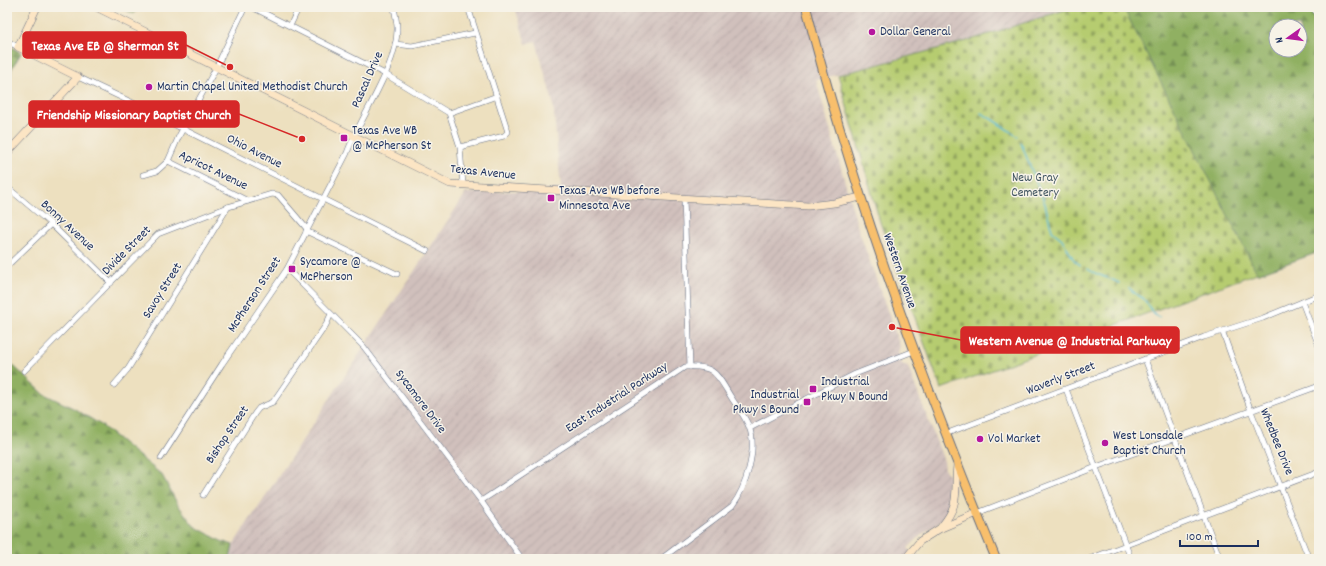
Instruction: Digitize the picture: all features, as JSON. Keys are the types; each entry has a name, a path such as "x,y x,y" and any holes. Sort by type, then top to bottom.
{"main road":[{"name":"Western Avenue","path":"806,7 860,197 945,434 996,559"}],"street":[{"path":"18,47 36,7"},
{"name":"Texas Avenue","path":"96,7 440,180 463,185 808,206 834,203 860,197"},
{"path":"143,175 157,171 168,161 183,129 216,68 245,7"},
{"path":"252,7 385,74 449,113 460,147 463,185"},
{"path":"290,26 299,7"},
{"name":"Pascal Drive","path":"353,136 385,74 395,44 397,28 394,7"},
{"path":"460,147 504,136 508,132 468,7"},
{"path":"1312,7 1319,15"},
{"path":"395,44 412,46 476,33"},
{"name":"Ohio Avenue","path":"7,40 18,47 131,102 427,251"},
{"path":"7,153 78,77"},
{"path":"449,113 497,96"},
{"name":"McPherson Street","path":"162,458 222,364 286,269 322,199 348,153 353,136"},
{"name":"Apricot Avenue","path":"168,161 248,201"},
{"name":"Bonny Avenue","path":"7,187 51,224 111,283"},
{"name":"Divide Street","path":"24,371 158,234 228,207 272,194 278,194 307,230"},
{"path":"661,559 732,506 739,497 748,474 751,460 750,428 717,373 702,366 690,367 684,199"},
{"name":"Savoy Street","path":"114,385 128,369 228,207"},
{"path":"7,266 51,224"},
{"path":"307,230 397,274"},
{"name":"Sycamore Drive","path":"286,269 364,348 481,501 522,559"},
{"name":"Waverly Street","path":"945,434 1204,337 1223,332 1319,295"},
{"path":"1302,302 1319,346"},
{"name":"Bishop Street","path":"203,495 255,413 259,408 273,402 331,314"},
{"name":"Whedbee Drive","path":"1223,332 1251,411 1309,559"},
{"path":"750,428 855,374 914,350"},
{"path":"1145,360 1220,559"},
{"name":"East Industrial Parkway","path":"481,501 685,367 690,367"},
{"path":"905,559 920,541 939,529 977,513 1096,467 1175,440 1319,386"},
{"path":"1066,389 1131,559"},
{"path":"939,529 948,519 955,503 957,465"},
{"path":"1089,559 1319,472"}],"shaded area":[{"path":"515,7 1074,7 967,41 816,80 858,228 900,346 898,352 902,364 908,367 944,461 945,470 949,475 954,489 950,509 943,519 921,535 908,548 915,556 919,555 922,559 230,559 233,545 466,193 561,189 553,103 536,41 526,44"}],"green space":[{"path":"120,7 138,7 134,14"},
{"name":"New Gray Cemetery","path":"1074,7 1123,7 1257,273 941,389 880,222 838,75 967,41"},
{"path":"1123,7 1319,7 1319,252 1257,274"},
{"path":"7,44 21,53 11,70 10,85 7,89"},
{"path":"7,360 44,394 75,409 101,425 162,475 178,505 194,526 221,541 233,545 230,559 7,559"}],"waterway":[{"path":"981,113 1017,136"},
{"path":"1021,143 1045,204 1052,231 1062,239 1074,260 1080,265"},
{"path":"1088,269 1119,283"},
{"path":"1129,288 1143,298 1154,314 1159,317"}],"place":[{"name":"Dollar General","path":"872,32"},
{"name":"Texas Ave EB @ Sherman St","path":"230,67"},
{"name":"Martin Chapel United Methodist Church","path":"149,87"},
{"name":"Texas Ave WB @ McPherson St","path":"344,138"},
{"name":"Friendship Missionary Baptist Church","path":"302,139"},
{"name":"Texas Ave WB before Minnesota Ave","path":"551,198"},
{"name":"Sycamore @ McPherson","path":"292,269"},
{"name":"Western Avenue @ Industrial Parkway","path":"892,327"},
{"name":"Industrial Pkwy N Bound","path":"813,389"},
{"name":"Industrial Pkwy S Bound","path":"807,402"},
{"name":"Vol Market","path":"980,439"},
{"name":"West Lonsdale Baptist Church","path":"1105,443"}]}
